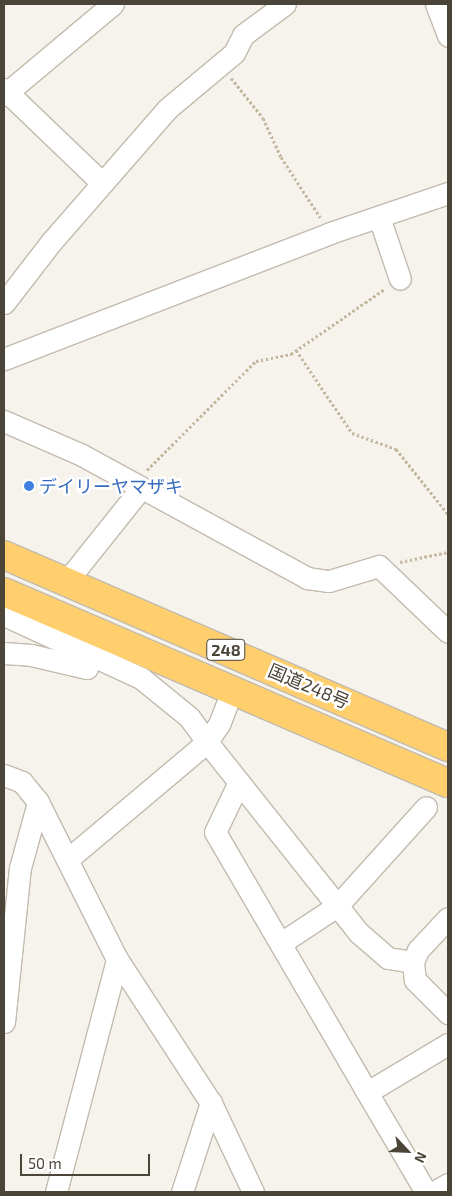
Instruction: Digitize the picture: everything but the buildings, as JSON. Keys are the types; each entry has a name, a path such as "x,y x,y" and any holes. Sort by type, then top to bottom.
{"highway":[{"name":"国道248号","path":"4,555 448,747"},
{"name":"国道248号","path":"4,592 233,688 448,783"}],"street":[{"path":"102,183 5,92 113,4"},
{"path":"4,303 102,183 167,109 234,53 243,34 285,4"},
{"path":"436,4 448,36"},
{"path":"4,359 330,232 448,193"},
{"path":"379,217 400,279"},
{"path":"4,421 80,454 308,578 329,581 379,566 448,632"},
{"path":"66,582 138,486"},
{"path":"4,615 141,678 165,695 189,717 359,933 388,958 413,962"},
{"path":"4,653 31,655 87,668 91,655"},
{"path":"68,859 207,742 219,724 233,688"},
{"path":"4,775 22,782 38,802 117,959 211,1103 253,1192"},
{"path":"239,782 215,832 426,1192"},
{"path":"4,1022 20,868 38,802"},
{"path":"281,943 337,906 426,807"},
{"path":"448,918 418,950 413,962 415,980 448,1013"},
{"path":"56,1192 117,959"},
{"path":"365,1089 371,1090 448,1044"},
{"path":"182,1192 211,1103"},
{"path":"434,1192 448,1184"}],"path":[{"path":"219,64 263,118 281,157 330,232"},
{"path":"138,486 256,361 296,350 400,279"},
{"path":"296,350 352,433 396,449 448,514"},
{"path":"379,566 448,552"}],"place":[{"name":"デイリーヤマザキ","path":"29,486"}]}
